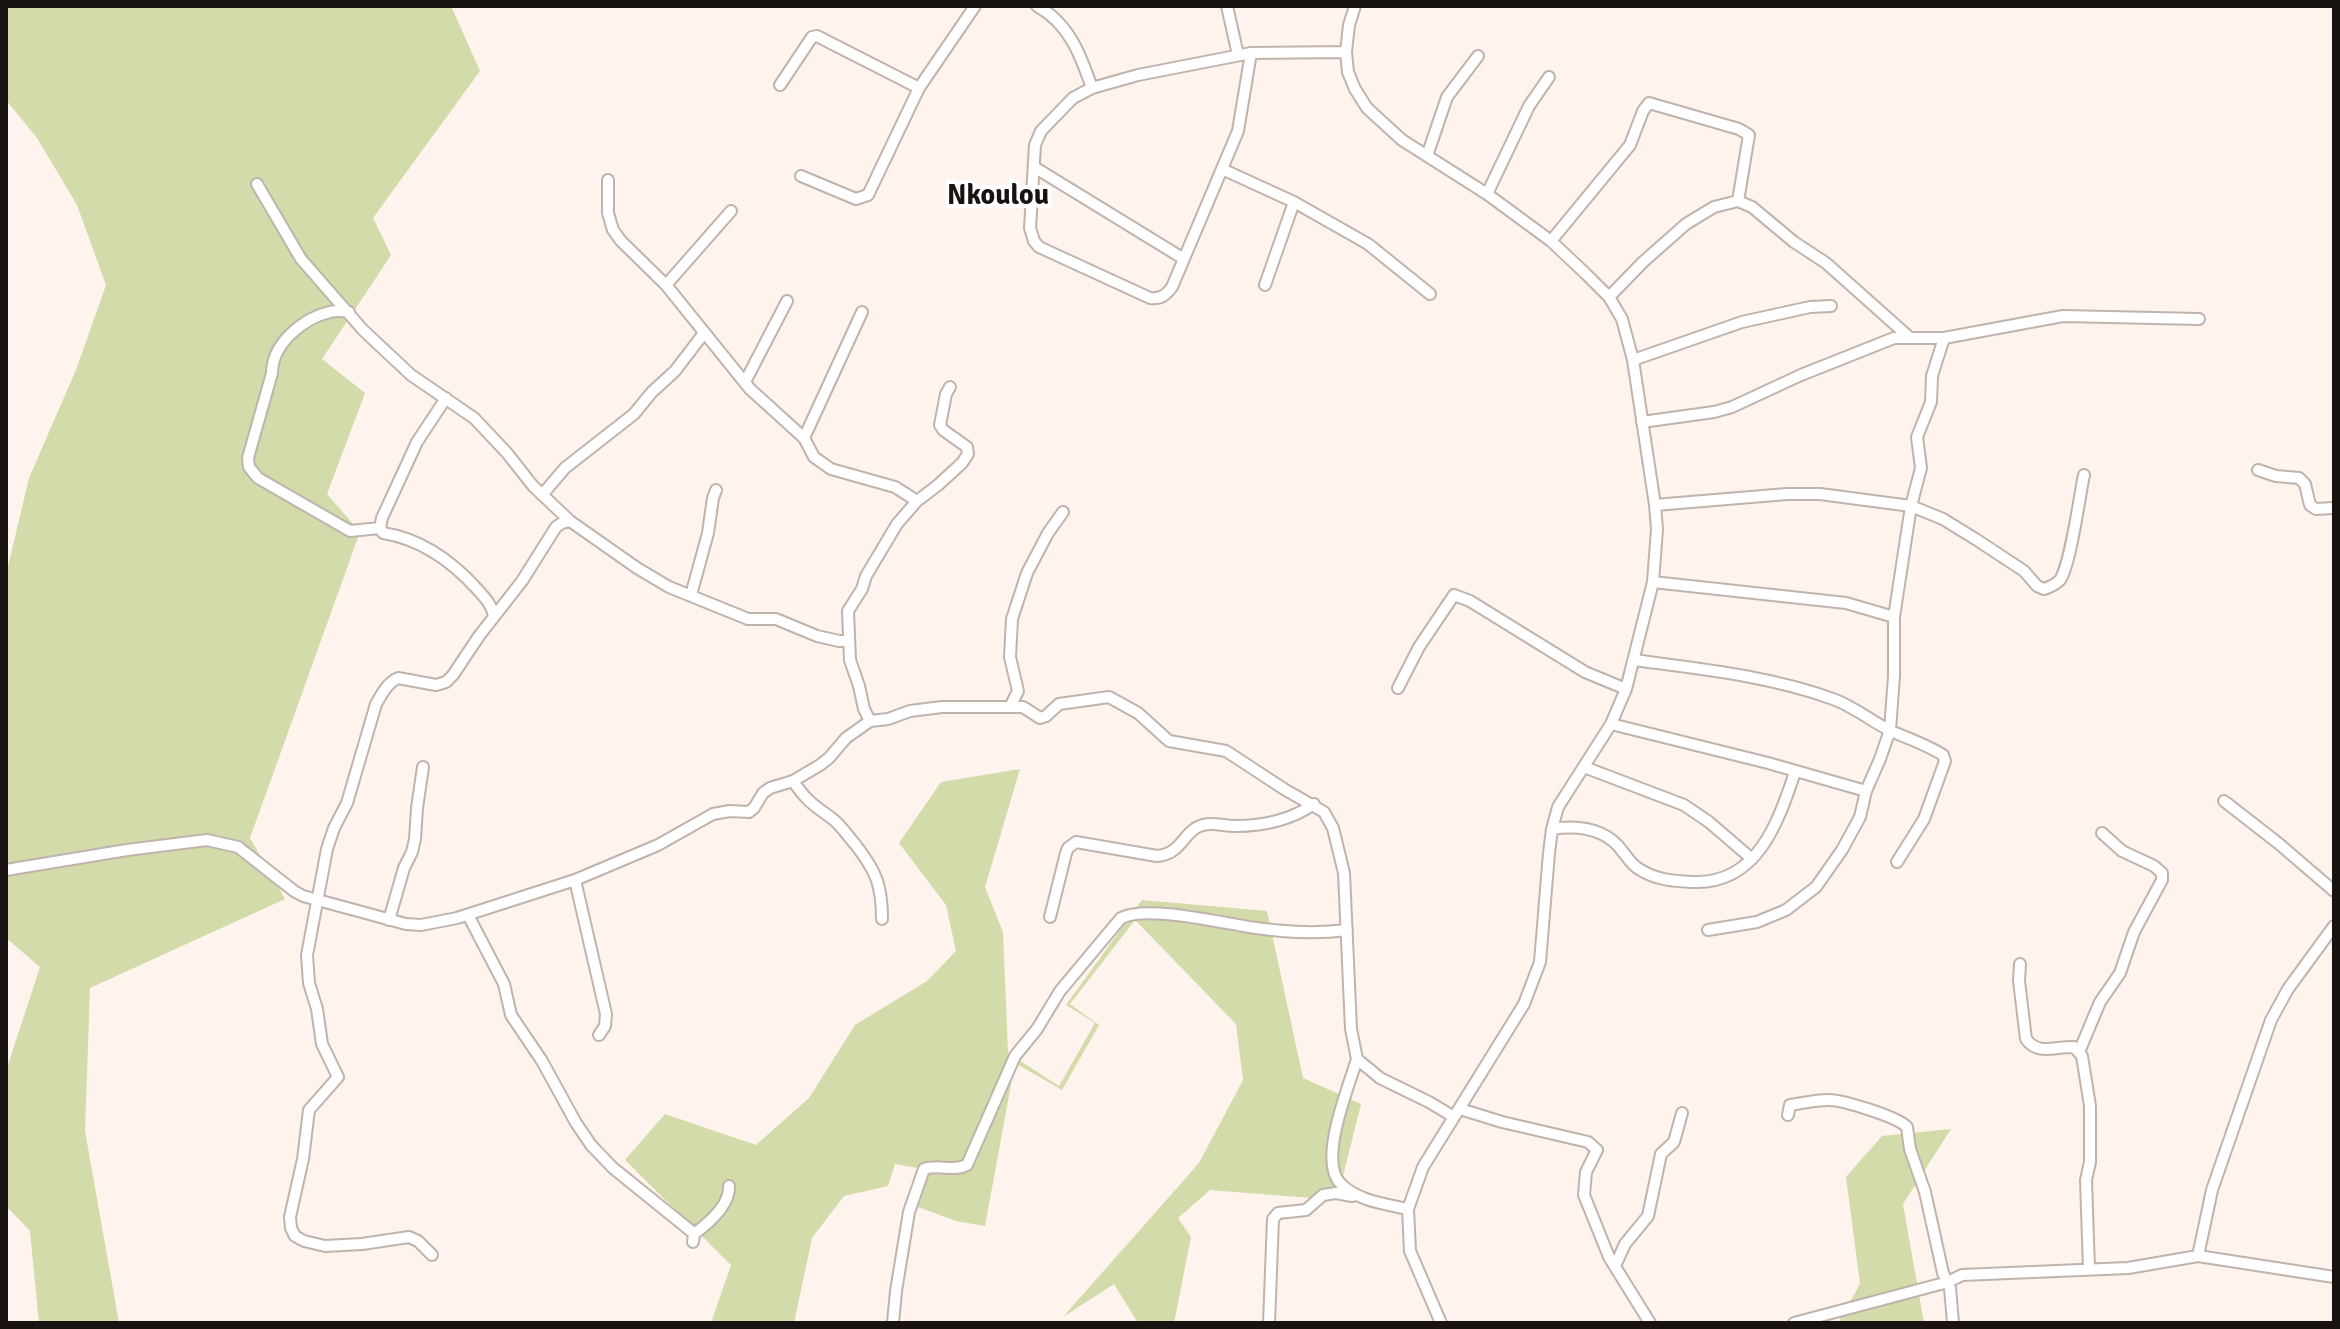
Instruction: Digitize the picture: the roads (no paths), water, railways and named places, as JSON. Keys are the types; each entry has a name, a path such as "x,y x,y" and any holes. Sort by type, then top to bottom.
{"street":[{"path":"801,176 856,199 868,195 919,88 975,6"},
{"path":"1037,6 1078,48 1092,88"},
{"path":"1227,6 1238,55"},
{"path":"1355,6 1346,52 1348,72 1367,108 1402,140 1487,194 1551,241 1609,297 1622,319 1633,360 1657,529 1653,582 1626,689 1611,724 1558,807 1552,829 1540,962 1534,983 1423,1167 1408,1209 1410,1251 1441,1323"},
{"path":"780,85 812,37 817,36 919,88"},
{"path":"1251,53 1238,131 1172,287 1159,299 1150,298 1039,247 1030,228 1035,145 1041,131 1073,98 1092,88 1138,75 1238,55 1251,53 1346,52"},
{"path":"1427,156 1447,97 1478,56"},
{"path":"1487,194 1529,106 1549,77"},
{"path":"1551,241 1630,145 1649,103 1739,129 1749,135 1738,201"},
{"path":"1034,167 1184,259"},
{"path":"1222,169 1294,202 1368,244 1430,294"},
{"path":"608,180 608,213 613,230 621,241 666,285 745,382 804,438 814,457 828,467 895,487 917,501"},
{"path":"257,184 301,259 390,357 474,418 542,495 570,521 669,587 748,619 776,619 817,636 849,641"},
{"path":"1609,297 1686,224 1714,207 1738,201 1752,207 1794,242 1826,263 1909,337"},
{"path":"1265,285 1294,202"},
{"path":"666,285 731,211"},
{"path":"745,382 787,301"},
{"path":"1633,360 1742,322 1810,307 1831,306"},
{"path":"349,312 331,311 320,315 295,331 282,344 272,361 272,373 248,458 249,467 258,478 350,531 380,528"},
{"path":"804,438 862,312"},
{"path":"1642,422 1723,409 1894,338 1944,338 2063,316 2199,319"},
{"path":"542,495 565,468 634,414 675,371 704,333"},
{"path":"1708,930 1757,922 1786,910 1816,887 1860,817 1866,791 1890,730 1894,617 1911,506 1921,468 1917,437 1931,402 1932,376 1944,338"},
{"path":"870,721 850,660 846,618 850,604 862,589 889,536 917,501 958,467 968,454 967,447 940,425 950,387"},
{"path":"446,398 417,442 380,528 383,533 403,537 445,557 483,595 492,607 494,616"},
{"path":"2258,470 2276,476 2299,478 2305,484 2310,505 2316,509 2334,508"},
{"path":"1655,505 1820,494 1911,506 1943,519 1977,540 2024,571 2037,586 2044,589 2061,578 2069,554 2084,475"},
{"path":"691,595 716,490"},
{"path":"1010,707 1018,691 1010,657 1012,619 1027,573 1063,512"},
{"path":"432,1255 409,1237 325,1246 304,1241 295,1236 291,1228 290,1217 303,1159 309,1110 338,1077 322,1044 317,1009 309,983 306,958 310,934 327,849 347,803 380,697 387,686 398,678 436,685 446,682 522,581 556,527 570,521"},
{"path":"1653,582 1846,603 1894,617"},
{"path":"1398,688 1419,647 1454,595 1470,601 1585,672 1626,689"},
{"path":"1634,660 1721,672 1833,699 1943,755 1945,761 1924,819 1897,862"},
{"path":"6,870 207,840 238,847 294,891 318,901 421,925 468,915 575,880 658,845 713,814 749,812 763,793 793,781 829,758 846,738 870,721 928,707 1023,707 1040,718 1059,704 1109,697 1138,713 1169,741 1226,751 1284,789 1314,804 1329,820 1342,859 1351,1029 1357,1059 1331,1149 1332,1170 1338,1182 1362,1197"},
{"path":"1611,724 1866,791"},
{"path":"389,920 415,839 423,767"},
{"path":"1584,767 1684,805 1752,859"},
{"path":"1552,829 1586,827 1611,839 1635,867 1665,881 1722,879 1737,872 1752,859 1779,818 1795,772"},
{"path":"793,781 809,803 841,826 868,860 880,888 882,919"},
{"path":"2224,801 2334,891"},
{"path":"1050,917 1066,853 1076,842 1165,856 1201,825 1266,823 1295,815 1314,804"},
{"path":"2079,1052 2100,1002 2120,973 2134,932 2162,880 2162,873 2154,866 2122,851 2102,833"},
{"path":"575,880 606,1014 605,1026 599,1035"},
{"path":"893,1323 909,1212 924,1169 960,1169 971,1161 1015,1056 1037,1029 1060,991 1121,918 1131,913 1153,912 1277,930 1347,930"},
{"path":"468,915 504,984 511,1015 542,1061 576,1123 613,1168 694,1238 725,1202 730,1194 729,1186"},
{"path":"2198,1256 2212,1190 2271,1020 2288,989 2334,926"},
{"path":"2020,964 2026,1039 2030,1045 2043,1051 2074,1047 2082,1056 2090,1106 2090,1162 2086,1180 2089,1269"},
{"path":"1357,1059 1380,1078 1457,1113 1588,1142 1594,1146 1597,1150 1586,1172 1584,1195 1601,1239 1650,1323"},
{"path":"1788,1115 1790,1105 1831,1100 1904,1123 1925,1192 1943,1273 1948,1282 1953,1323"},
{"path":"1615,1266 1625,1244 1648,1216 1661,1154 1674,1142 1682,1113"},
{"path":"1269,1323 1273,1219 1278,1213 1306,1210 1323,1195 1336,1193 1408,1209"},
{"path":"1794,1323 1948,1282 1962,1275 1984,1273 2128,1268 2198,1256 2334,1277"}],"district":[{"name":"Nkoulou","path":"998,197"}]}
